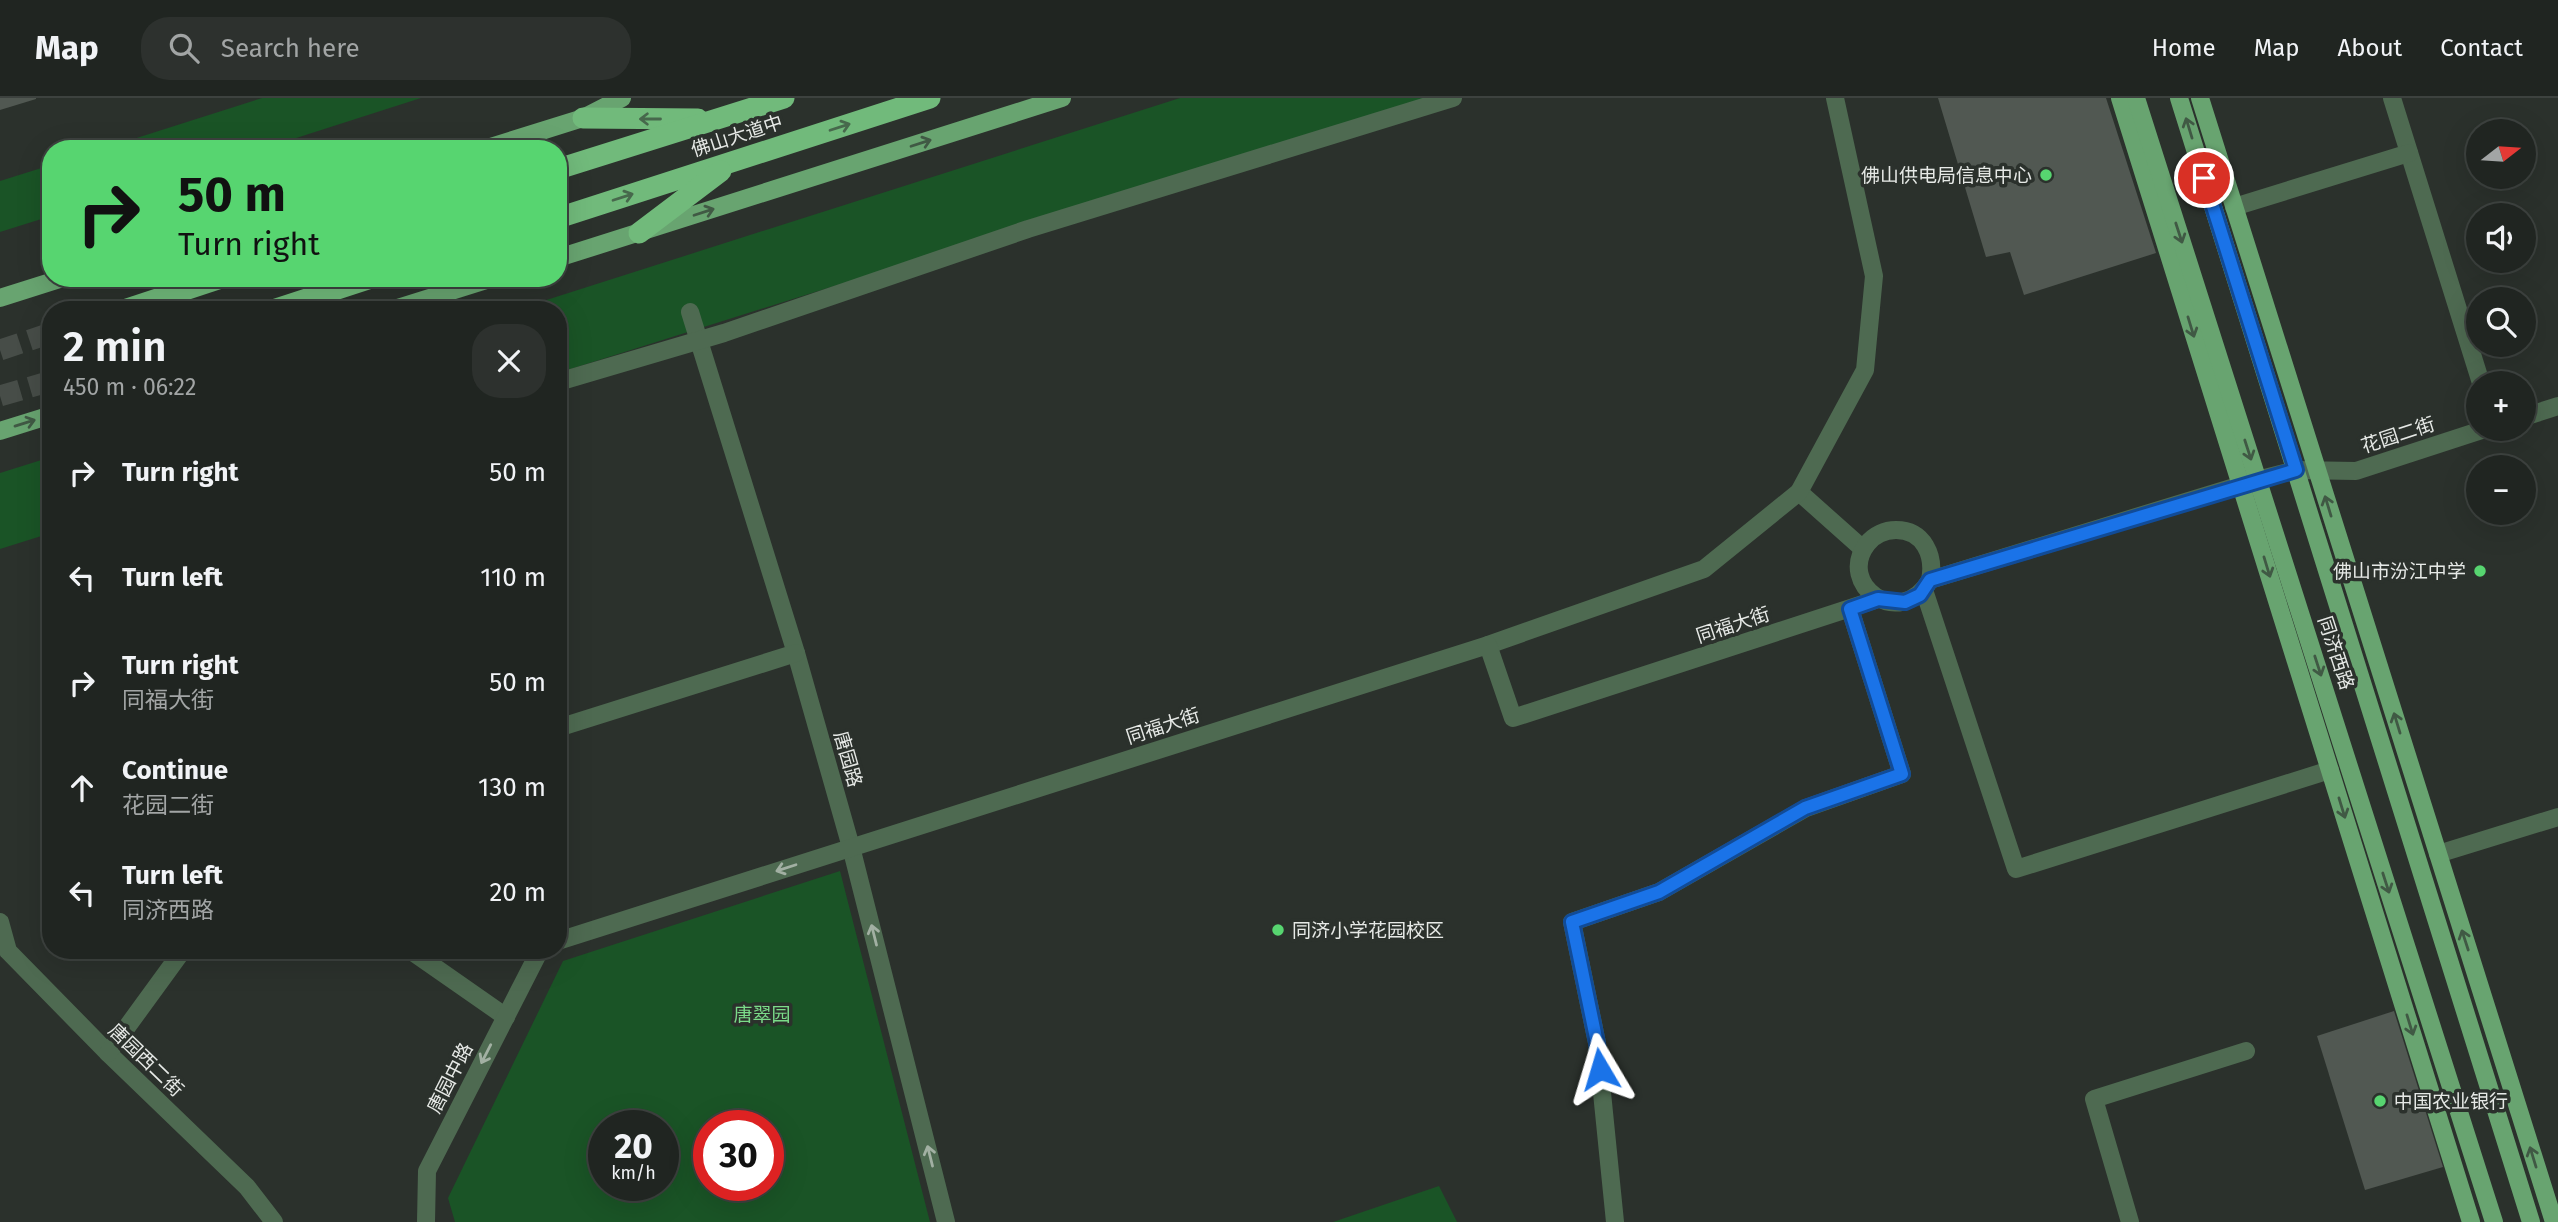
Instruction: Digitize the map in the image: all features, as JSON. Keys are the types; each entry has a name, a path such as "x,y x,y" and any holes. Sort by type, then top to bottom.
{"highway":[{"name":"佛山大道中","path":"567,166 784,98"},
{"name":"佛山大道中","path":"567,215 930,98"},
{"path":"583,118 718,119"},
{"path":"639,233 733,162"},
{"path":"151,301 194,287"},
{"path":"301,301 343,287"}],"main road":[{"path":"513,140 583,118 622,98"},
{"path":"567,255 1062,98"},
{"name":"同济西路","path":"2136,98 2249,482 2494,1222"},
{"name":"同济西路","path":"2179,98 2531,1222"},
{"path":"2200,98 2554,1222"},
{"path":"2122,106 2150,143 2146,183"},
{"path":"2122,106 2249,482 2330,770 2471,1222"},
{"path":"0,298 42,285"},
{"path":"420,301 464,287"},
{"path":"0,431 42,418"},
{"path":"2458,989 2498,1044 2494,1102"}],"street":[{"path":"567,379 699,341 1028,229 1453,98"},
{"path":"1835,98 1874,276 1865,370 1799,492 1863,549"},
{"path":"2392,98 2477,371"},
{"path":"2234,207 2409,153"},
{"name":"唐园路","path":"690,312 796,653 851,847 946,1222"},
{"path":"2536,413 2558,406"},
{"name":"花园二街","path":"2249,482 2296,470 2356,471 2466,435"},
{"name":"同福大街","path":"1488,645 1513,718 1878,599 1905,602 1927,585 2249,482"},
{"name":"同福大街","path":"851,847 1488,645 1704,569 1799,492"},
{"path":"1878,599 1862,583 1859,560 1863,549 1881,533 1905,531 1916,536 1931,556 1927,585 2016,869 2330,770"},
{"path":"1613,1221 1597,1043 1572,922 1659,892 1805,808 1902,774 1850,609"},
{"path":"567,725 796,653"},
{"path":"2438,854 2558,817"},
{"path":"567,938 851,847"},
{"name":"唐园西二街","path":"0,922 4,952 247,1187 274,1222"},
{"path":"108,1053 176,959"},
{"path":"423,959 506,1017"},
{"name":"唐园中路","path":"419,1220 426,1171 535,959"},
{"path":"2130,1222 2094,1099 2246,1051"}],"green space":[{"path":"262,98 421,98 290,140 130,140"},
{"path":"1180,98 1431,98 567,370 567,301 543,301"},
{"path":"42,168 42,219 0,232 0,181"},
{"path":"42,460 42,536 0,549 0,473"},
{"name":"唐翠园","path":"840,871 930,1222 455,1222 448,1198 563,961"},
{"path":"1439,1186 1457,1222 1333,1222"}],"building":[{"path":"0,98 36,98 36,99 0,110"},
{"name":"佛山供电局信息中心","path":"1938,98 2106,98 2156,253 2024,295 2010,252 1986,257"},
{"name":"中国农业银行","path":"2394,1011 2443,1167 2365,1190 2317,1036"}],"tunnel":[{"path":"0,350 42,336"},
{"path":"0,396 42,384"}],"place":[{"name":"佛山供电局信息中心","path":"2046,175"},
{"name":"佛山市汾江中学","path":"2480,571"},
{"name":"同济小学花园校区","path":"1278,930"},
{"name":"中国农业银行","path":"2380,1101"}],"route":[{"path":"1600,1069 1572,922 1659,892 1805,808 1902,774 1850,609 1878,599 1905,602 1920,595 1930,580 2296,470 2204,178"}]}
